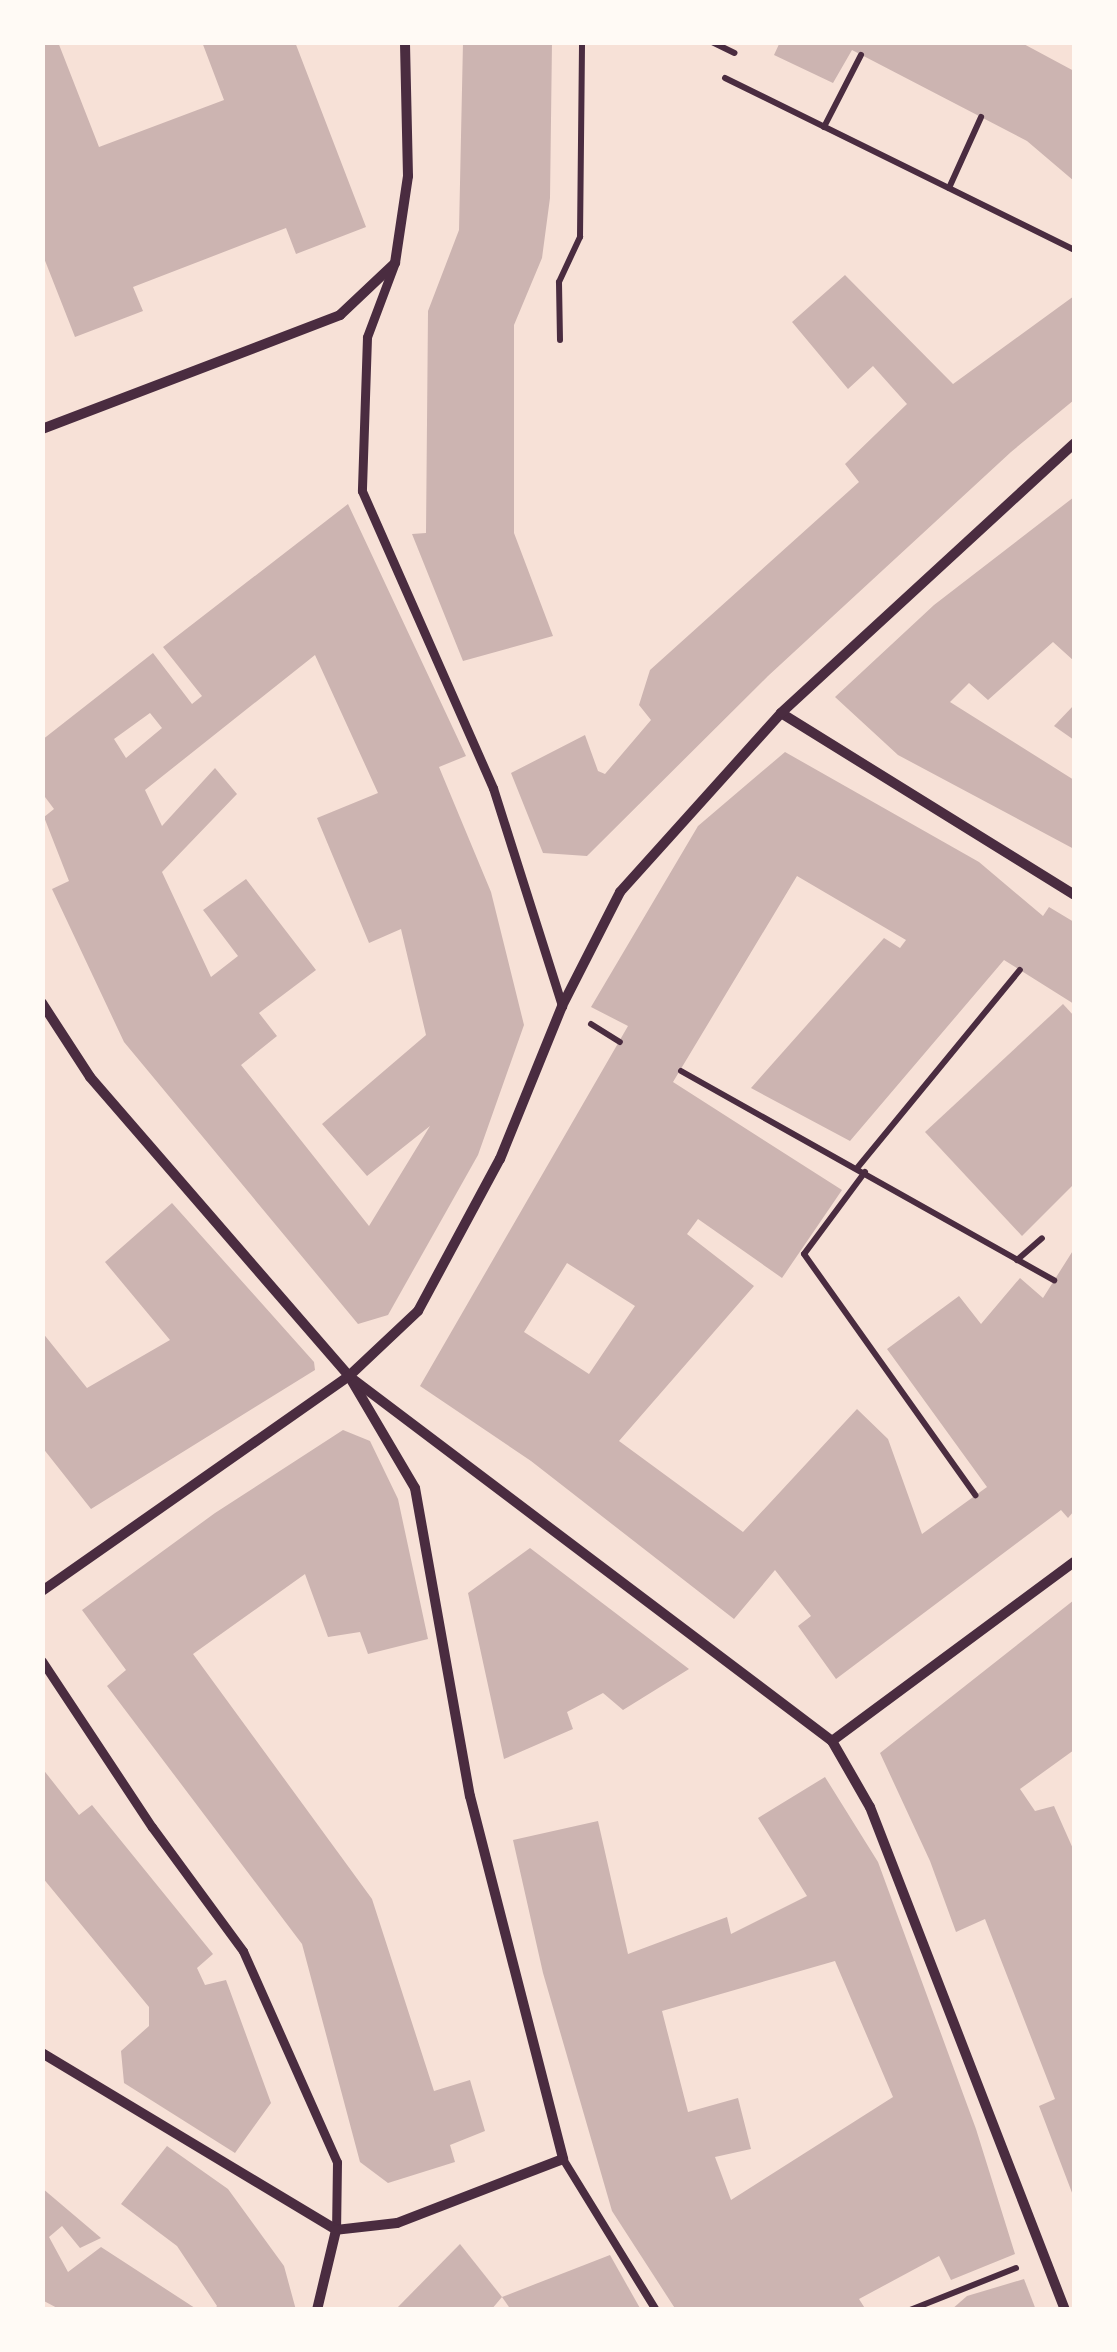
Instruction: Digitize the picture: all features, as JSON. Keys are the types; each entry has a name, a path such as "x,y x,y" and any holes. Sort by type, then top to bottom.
{"street":[{"path":"405,42 408,176 395,263 366,336 362,491 493,788 562,1006"},
{"path":"42,429 340,315 395,263"},
{"path":"42,1592 349,1376 418,1311 500,1158 562,1006 620,892 781,713 1074,444"},
{"path":"781,713 1074,895"},
{"path":"42,1003 90,1076 349,1376 415,1488 470,1796 562,2159 397,2223 336,2230 42,2053"},
{"path":"349,1376 832,1741 870,1807 1065,2310"},
{"path":"832,1741 1074,1562"},
{"path":"42,1660 152,1827 243,1951 336,2162 336,2230 317,2310"}],"lane":[{"path":"562,2159 656,2310"}],"path":[{"path":"560,340 559,282 580,237 582,42"},
{"path":"712,42 735,53"},
{"path":"824,127 861,55"},
{"path":"725,78 1074,250"},
{"path":"949,188 981,117"},
{"path":"975,1495 804,1254 862,1169 1020,970"},
{"path":"681,1071 1054,1280"},
{"path":"1017,1260 1042,1238"},
{"path":"910,2310 1042,2258"}],"building":[{"path":"42,42 58,42 99,147 224,100 202,42 295,42 366,227 296,254 286,228 133,287 143,311 75,337 42,253"},
{"path":"463,42 552,42 550,198 542,258 514,325 514,533 553,636 463,661 412,534 426,533 428,311 459,230"},
{"path":"780,42 1020,42 1074,71 1074,181 1027,141 852,50 833,83 774,55"},
{"path":"845,275 953,384 1074,296 1074,400 1011,452 768,676 587,856 543,853 511,773 585,735 598,771 605,774 651,720 639,705 650,670 859,482 845,464 907,404 873,366 848,389 792,322"},
{"path":"1074,497 1074,661 1053,642 988,700 969,683 950,702 1074,780 1074,849 898,755 835,697 934,605"},
{"path":"348,504 466,756 439,767 491,892 524,1025 478,1155 388,1315 358,1324 124,1042 52,889 69,881 44,817 54,809 42,793 42,740 153,653 192,704 202,696 163,647","holes":["315,655 378,793 317,818 369,943 401,929 426,1035 322,1124 367,1176 430,1126 369,1226 241,1065 277,1036 259,1013 316,970 246,879 203,910 238,956 211,977 162,872 237,794 215,768 162,826 145,790","150,713 162,728 126,758 114,739"]},
{"path":"1074,705 1074,740 1054,726"},
{"path":"785,752 979,862 1043,916 1049,907 1074,922 1074,1004 1004,960 850,1141 751,1088 884,938 900,948 906,940 797,876 673,1082 842,1190 782,1278 698,1219 687,1234 754,1286 619,1441 743,1532 857,1409 888,1439 922,1534 987,1487 887,1349 959,1296 981,1324 1020,1278 1043,1298 1074,1249 1074,1511 1068,1518 1061,1510 836,1679 798,1626 811,1616 775,1570 734,1619 531,1461 420,1386 628,1026 591,1007 698,826","holes":["567,1263 635,1306 589,1374 524,1332"]},
{"path":"1063,1004 1074,1016 1074,1184 1022,1236 925,1132"},
{"path":"172,1203 314,1362 315,1370 91,1509 42,1447 42,1332 87,1388 170,1340 105,1262"},
{"path":"343,1430 370,1441 398,1499 428,1639 368,1654 360,1632 328,1637 305,1574 193,1654 372,1899 434,2091 470,2080 485,2131 450,2145 455,2162 388,2183 360,2162 302,1944 107,1686 126,1670 82,1610 215,1513"},
{"path":"530,1548 689,1669 623,1710 603,1693 567,1712 573,1729 504,1759 468,1593"},
{"path":"1074,1600 1074,1750 1020,1789 1035,1811 1054,1806 1074,1851 1074,2198 1039,2106 1055,2099 985,1919 956,1932 930,1861 880,1753"},
{"path":"42,1768 79,1815 92,1805 213,1954 197,1968 205,1985 226,1980 271,2103 235,2153 124,2083 121,2051 149,2026 149,2007 42,1877"},
{"path":"825,1777 878,1862 976,2129 1015,2254 951,2280 939,2256 859,2299 866,2310 676,2310 612,2211 543,1973 513,1840 598,1821 628,1954 727,1917 731,1934 807,1896 758,1818","holes":["835,1961 893,2097 731,2200 715,2157 751,2149 738,2098 688,2112 662,2011"]},
{"path":"167,2146 228,2189 284,2266 296,2310 214,2310 217,2306 177,2246 121,2204"},
{"path":"42,2188 101,2238 80,2248 62,2226 49,2237 68,2272 101,2247 198,2310 61,2310 42,2300"},
{"path":"460,2244 502,2297 491,2310 395,2310"},
{"path":"610,2255 641,2310 511,2310 502,2297"},
{"path":"1024,2279 1036,2310 951,2310 967,2296"}]}
